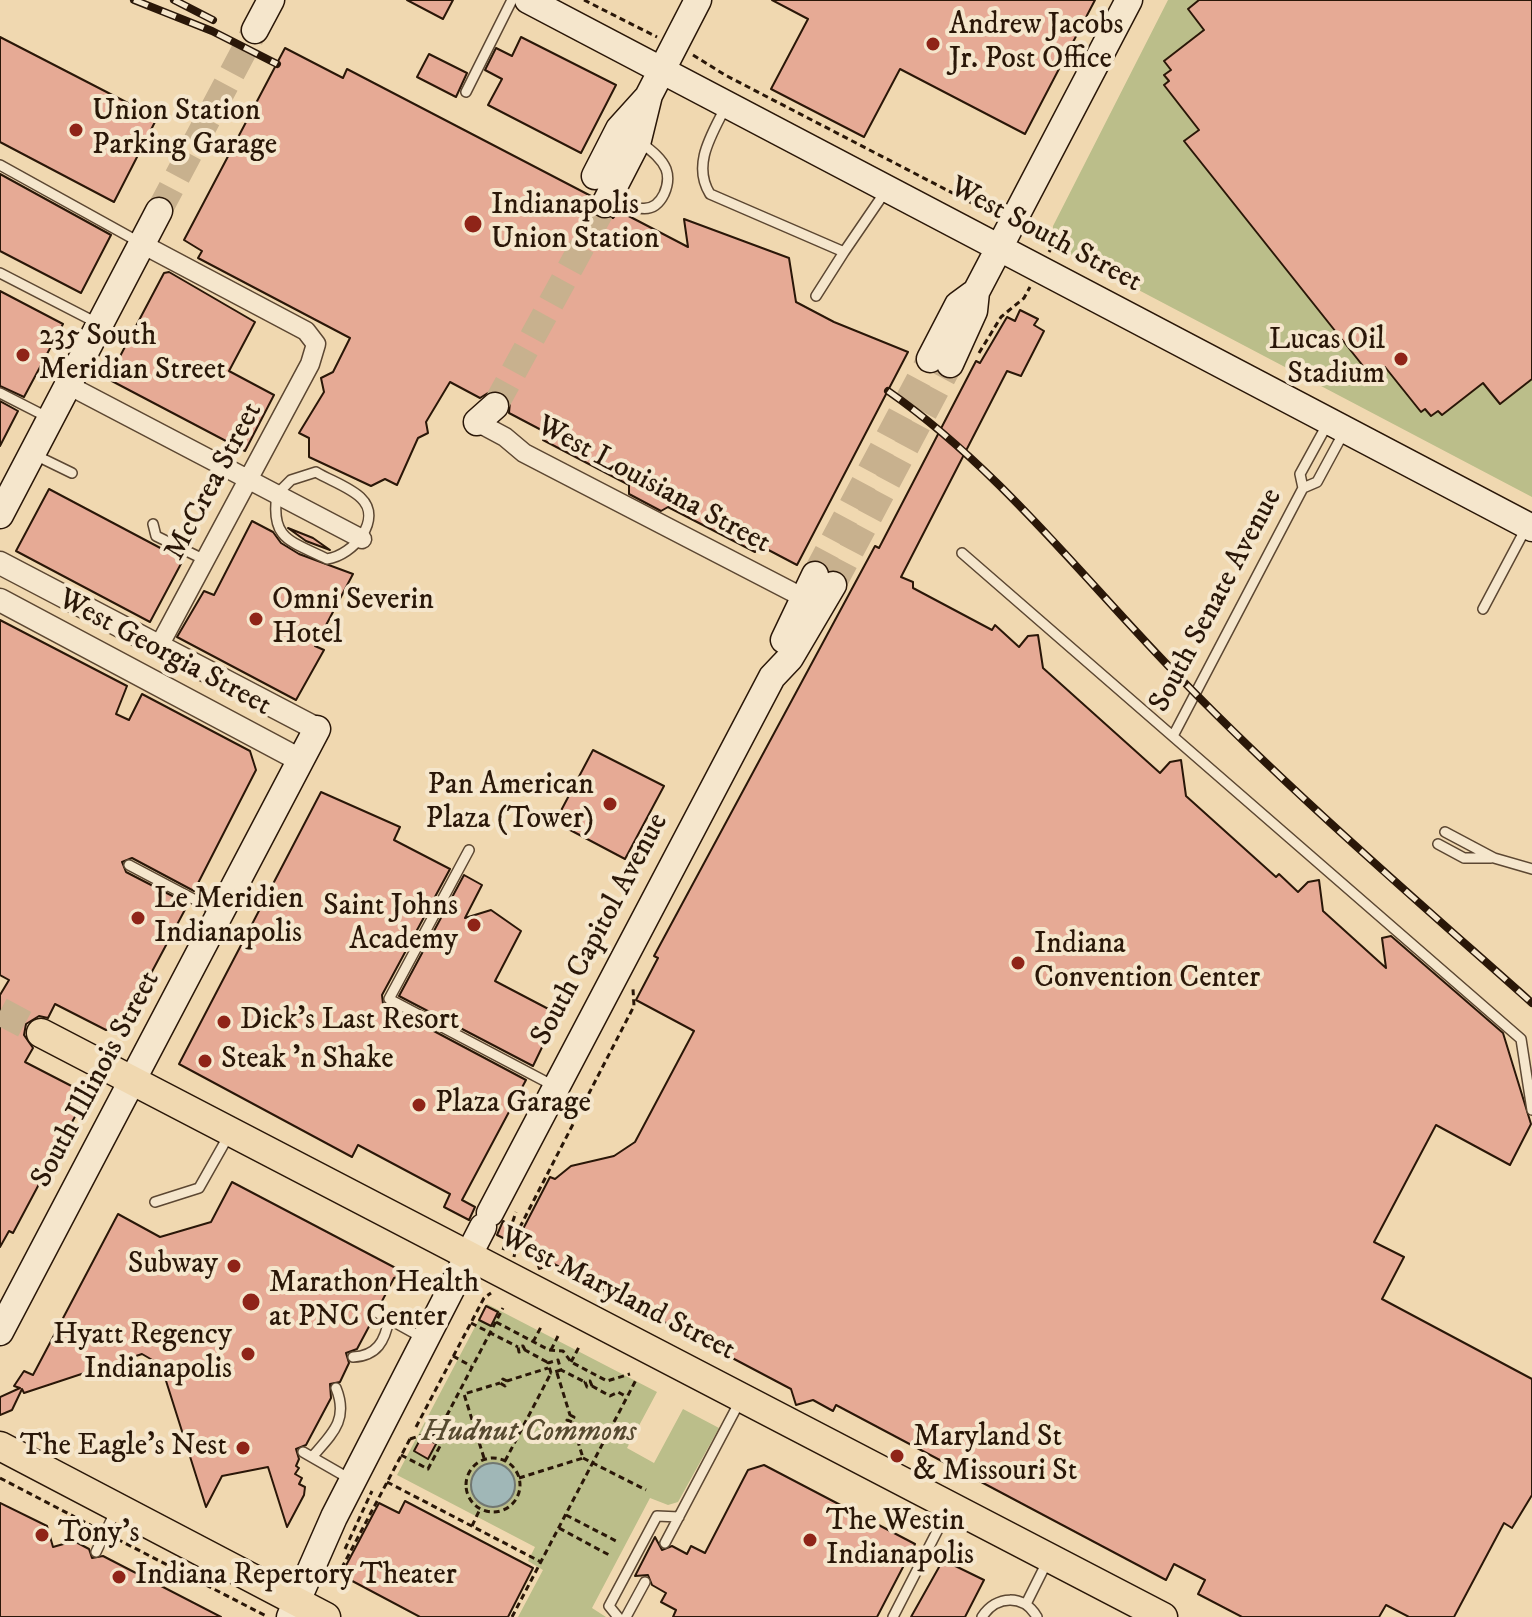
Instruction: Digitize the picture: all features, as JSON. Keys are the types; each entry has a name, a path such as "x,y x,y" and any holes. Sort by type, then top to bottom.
{"main road":[{"path":"255,30 271,0"},
{"name":"West South Street","path":"528,0 1530,527"},
{"path":"604,191 629,134 698,0"},
{"path":"951,360 974,311 976,292 1129,0"},
{"path":"0,515 159,211"},
{"name":"South Capitol Avenue","path":"288,1612 364,1482 426,1339 480,1263 554,1086 772,677 790,658 817,586"},
{"name":"South Illinois Street","path":"0,1332 317,729"},
{"name":"West Maryland Street","path":"41,1033 950,1505 1151,1614"},
{"path":"0,1446 111,1520 288,1612 326,1617"}],"street":[{"name":"McCrea Street","path":"142,244 306,331 316,344 310,364 159,646"},
{"path":"68,385 362,539"},
{"name":"West Louisiana Street","path":"486,414 505,437 524,453 817,586"},
{"name":"West Georgia Street","path":"0,563 317,729"},
{"name":"West Georgia Street","path":"0,600 300,760"}],"lane":[{"path":"466,92 512,0"},
{"path":"726,105 702,163 701,180 710,194 844,252"},
{"path":"604,191 643,210 652,209 662,198 668,177 665,166 629,134"},
{"path":"0,165 125,230 142,244"},
{"path":"816,296 887,189"},
{"path":"0,273 100,325"},
{"path":"0,393 50,419"},
{"name":"South Senate Avenue","path":"1303,488 1300,474 1336,426"},
{"name":"South Senate Avenue","path":"1173,736 1303,488 1317,482 1336,426"},
{"path":"32,453 72,473"},
{"path":"316,472 363,499 366,521 362,539 348,553 327,559 283,536 275,521 277,494 291,480 316,472"},
{"path":"153,524 156,536 205,560"},
{"path":"1483,609 1530,527"},
{"path":"962,553 1521,1039 1532,1110"},
{"path":"1445,832 1494,858 1532,869"},
{"path":"1438,844 1464,858 1494,858"},
{"path":"469,850 389,999 554,1086"},
{"path":"129,865 220,913"},
{"path":"155,1202 199,1188 230,1132"},
{"path":"376,1312 426,1339"},
{"path":"353,1357 374,1352 382,1343 389,1319"},
{"path":"336,1388 341,1401 341,1422 307,1455 364,1482"},
{"path":"665,1543 742,1397"},
{"path":"893,1617 950,1505"},
{"path":"618,1617 609,1606 657,1516 679,1517"},
{"path":"96,1552 111,1520"},
{"path":"1026,1604 1049,1557"},
{"path":"626,1617 645,1582"},
{"path":"982,1617 998,1602 1017,1600 1026,1604 1037,1617"}],"path":[{"path":"584,0 652,34"},
{"path":"701,59 725,75 988,211"},
{"path":"1040,226 1053,245"},
{"path":"951,360 982,351 1001,317 1024,298"},
{"path":"517,1251 520,1227 634,1006 632,981"},
{"path":"480,1263 496,1219"},
{"path":"416,1427 484,1298"},
{"path":"401,1455 428,1469 450,1427 446,1417 462,1393 503,1308"},
{"path":"496,1322 551,1350 563,1351 571,1362 607,1381 630,1374"},
{"path":"471,1323 518,1347 519,1352 525,1350 556,1372 585,1382 587,1387 592,1386 610,1396 618,1392 627,1397"},
{"path":"533,1342 541,1327"},
{"path":"551,1350 558,1336"},
{"path":"571,1362 579,1347"},
{"path":"505,1461 556,1372 563,1351"},
{"path":"453,1356 473,1366"},
{"path":"462,1393 500,1383 505,1386 507,1381 558,1360"},
{"path":"556,1372 570,1415 574,1417 572,1422 583,1458"},
{"path":"512,1617 637,1378"},
{"path":"462,1393 485,1460"},
{"path":"328,1582 338,1575 410,1438 429,1433 443,1440"},
{"path":"519,1478 583,1458 646,1490"},
{"path":"485,1460 505,1461 519,1478 519,1493 510,1506 496,1512 480,1509 469,1498 466,1483 472,1468 485,1460"},
{"path":"0,1478 111,1520 268,1617"},
{"path":"360,1520 364,1482"},
{"path":"387,1482 541,1562"},
{"path":"472,1526 480,1509"},
{"path":"566,1515 618,1542"},
{"path":"559,1528 611,1556"}],"green space":[{"name":"Lucas Oil Stadium","path":"1168,0 1532,0 1532,497 1053,245 1053,226"},
{"name":"Hudnut Commons","path":"487,1304 657,1392 627,1448 654,1463 683,1409 719,1428 678,1502 668,1505 650,1498 592,1608 606,1617 518,1617 543,1570 528,1561 535,1547 397,1475"}],"water":[{"path":"493,1463 509,1469 515,1485 509,1501 493,1507 477,1501 471,1485 477,1469"}],"building":[{"path":"407,0 453,0 443,19"},
{"name":"Andrew Jacobs Jr. Post Office","path":"772,0 1095,0 1025,134 900,69 864,137 771,89 808,19"},
{"name":"Lucas Oil Stadium","path":"1199,0 1532,0 1532,379 1500,404 1483,383 1442,415 1438,411 1431,416 1425,409 1421,412 1385,367 1371,376 1184,141 1199,130 1164,85 1169,81 1164,75 1171,70 1164,61 1204,30 1188,9"},
{"name":"Union Station Parking Garage","path":"0,37 157,118 114,202 0,142"},
{"path":"521,37 616,85 581,153 488,105 502,79 485,70 496,48 512,56"},
{"name":"Indianapolis Union Station","path":"285,48 343,78 347,69 591,196 591,212 598,218 613,218 619,211 688,247 684,219 789,258 796,302 834,322 908,352 797,565 759,545 755,552 668,507 661,511 629,494 629,485 543,440 547,433 509,413 510,402 499,391 491,391 480,398 450,382 426,422 428,433 418,438 397,485 385,479 371,486 309,457 309,438 299,433 324,392 321,378 333,372 350,338 198,258 202,251 184,240"},
{"path":"429,54 467,73 456,97 417,77"},
{"path":"0,174 111,235 81,293 0,251"},
{"path":"169,272 255,322 229,371 274,395 245,451 108,379 164,273"},
{"name":"235 South Meridian Street","path":"0,291 63,324 24,397 0,386"},
{"name":"Indiana Convention Center","path":"1020,310 1038,319 1034,325 1044,331 1021,376 1007,371 901,577 913,582 913,588 992,630 995,625 1019,647 1028,636 1038,635 1043,668 1160,773 1170,762 1181,760 1186,796 1276,877 1279,874 1298,892 1308,882 1319,880 1323,911 1386,968 1382,938 1391,936 1503,1033 1531,1124 1510,1165 1436,1125 1374,1242 1404,1257 1382,1299 1532,1379 1532,1495 1512,1528 1504,1523 1454,1617 1409,1617 1386,1605 1379,1617 1242,1617 1198,1594 1205,1580 1174,1564 1166,1580 836,1405 833,1411 813,1400 796,1405 791,1389 554,1264 539,1269 534,1253 497,1235 503,1221 522,1231 550,1177 555,1179 571,1166 614,1156 635,1142 694,1031 636,1000 658,958 654,956 875,546 879,548 976,361 980,363 1007,317 1015,321"},
{"path":"0,401 18,411 0,446"},
{"path":"49,489 183,560 150,622 16,551"},
{"name":"Omni Severin Hotel","path":"252,521 273,532 281,543 299,554 353,574 315,646 324,650 296,700 177,637 204,591 214,595"},
{"path":"288,528 313,538 330,550 306,541"},
{"path":"0,620 127,686 116,714 129,720 142,694 250,751 256,770 194,891 132,858 122,862 126,872 188,904 124,1024 106,1030 55,1004 48,1018 39,1016 26,1024 24,1035 33,1048 25,1062 87,1094 13,1233 9,1231 0,1247 0,995 9,980 0,975"},
{"name":"Pan American Plaza (Tower)","path":"593,750 664,786 625,859 555,822"},
{"path":"321,792 400,827 394,840 450,869 382,995 383,1004 526,1080 462,1200 475,1207 469,1220 444,1207 450,1194 358,1145 352,1157 179,1064"},
{"path":"464,875 482,885 465,918 491,910 521,931 495,981 558,1014 533,1066 399,996"},
{"name":"Hyatt Regency Indianapolis","path":"232,1182 407,1274 394,1278 380,1305 370,1308 373,1319 357,1349 346,1353 349,1363 340,1382 330,1384 331,1398 306,1445 296,1449 299,1459 296,1466 299,1468 295,1474 302,1478 299,1484 305,1487 287,1527 268,1467 222,1476 206,1507 161,1365 142,1354 24,1393 22,1389 12,1410 0,1415 0,1397 20,1388 14,1386 24,1371 33,1375 118,1214 160,1237 211,1222"},
{"path":"486,1306 498,1312 491,1326 479,1320"},
{"path":"422,1436 436,1444 428,1459 414,1451"},
{"name":"The Westin Indianapolis","path":"764,1465 915,1544 877,1617 673,1617 676,1610 661,1602 666,1593 652,1585 648,1575 635,1576 655,1537 662,1550 672,1546 687,1554 691,1546 705,1553 748,1470"},
{"path":"405,1501 533,1568 508,1617 420,1617 341,1575 379,1503 399,1513"},
{"path":"0,1503 47,1526 53,1547 74,1541 89,1549 92,1558 103,1556 221,1617 0,1617"},
{"path":"943,1560 984,1580 965,1617 911,1617"}],"tunnel":[{"path":"159,211 255,30"},
{"path":"495,406 605,204"},
{"path":"815,575 930,359"},
{"path":"833,585 950,364"},
{"path":"0,1011 41,1033"}],"railway":[{"path":"134,0 212,31 277,64"},
{"path":"174,0 213,20"},
{"path":"888,391 968,455 1005,491 1181,679 1266,763 1532,1003"}],"place":[{"name":"Andrew Jacobs Jr. Post Office","path":"933,44"},
{"name":"Union Station Parking Garage","path":"76,130"},
{"name":"Indianapolis Union Station","path":"473,224"},
{"name":"235 South Meridian Street","path":"23,355"},
{"name":"Lucas Oil Stadium","path":"1401,359"},
{"name":"Omni Severin Hotel","path":"256,619"},
{"name":"Pan American Plaza (Tower)","path":"610,804"},
{"name":"Le Meridien Indianapolis","path":"138,918"},
{"name":"Saint Johns Academy","path":"474,925"},
{"name":"Indiana Convention Center","path":"1018,963"},
{"name":"Dick's Last Resort","path":"224,1022"},
{"name":"Steak 'n Shake","path":"205,1061"},
{"name":"Plaza Garage","path":"419,1105"},
{"name":"Subway","path":"234,1266"},
{"name":"Marathon Health at PNC Center","path":"251,1302"},
{"name":"Hyatt Regency Indianapolis","path":"248,1354"},
{"name":"The Eagle's Nest","path":"243,1448"},
{"name":"Maryland St & Missouri St","path":"897,1456"},
{"name":"Tony's","path":"42,1535"},
{"name":"The Westin Indianapolis","path":"810,1540"},
{"name":"Indiana Repertory Theater","path":"119,1577"}]}
